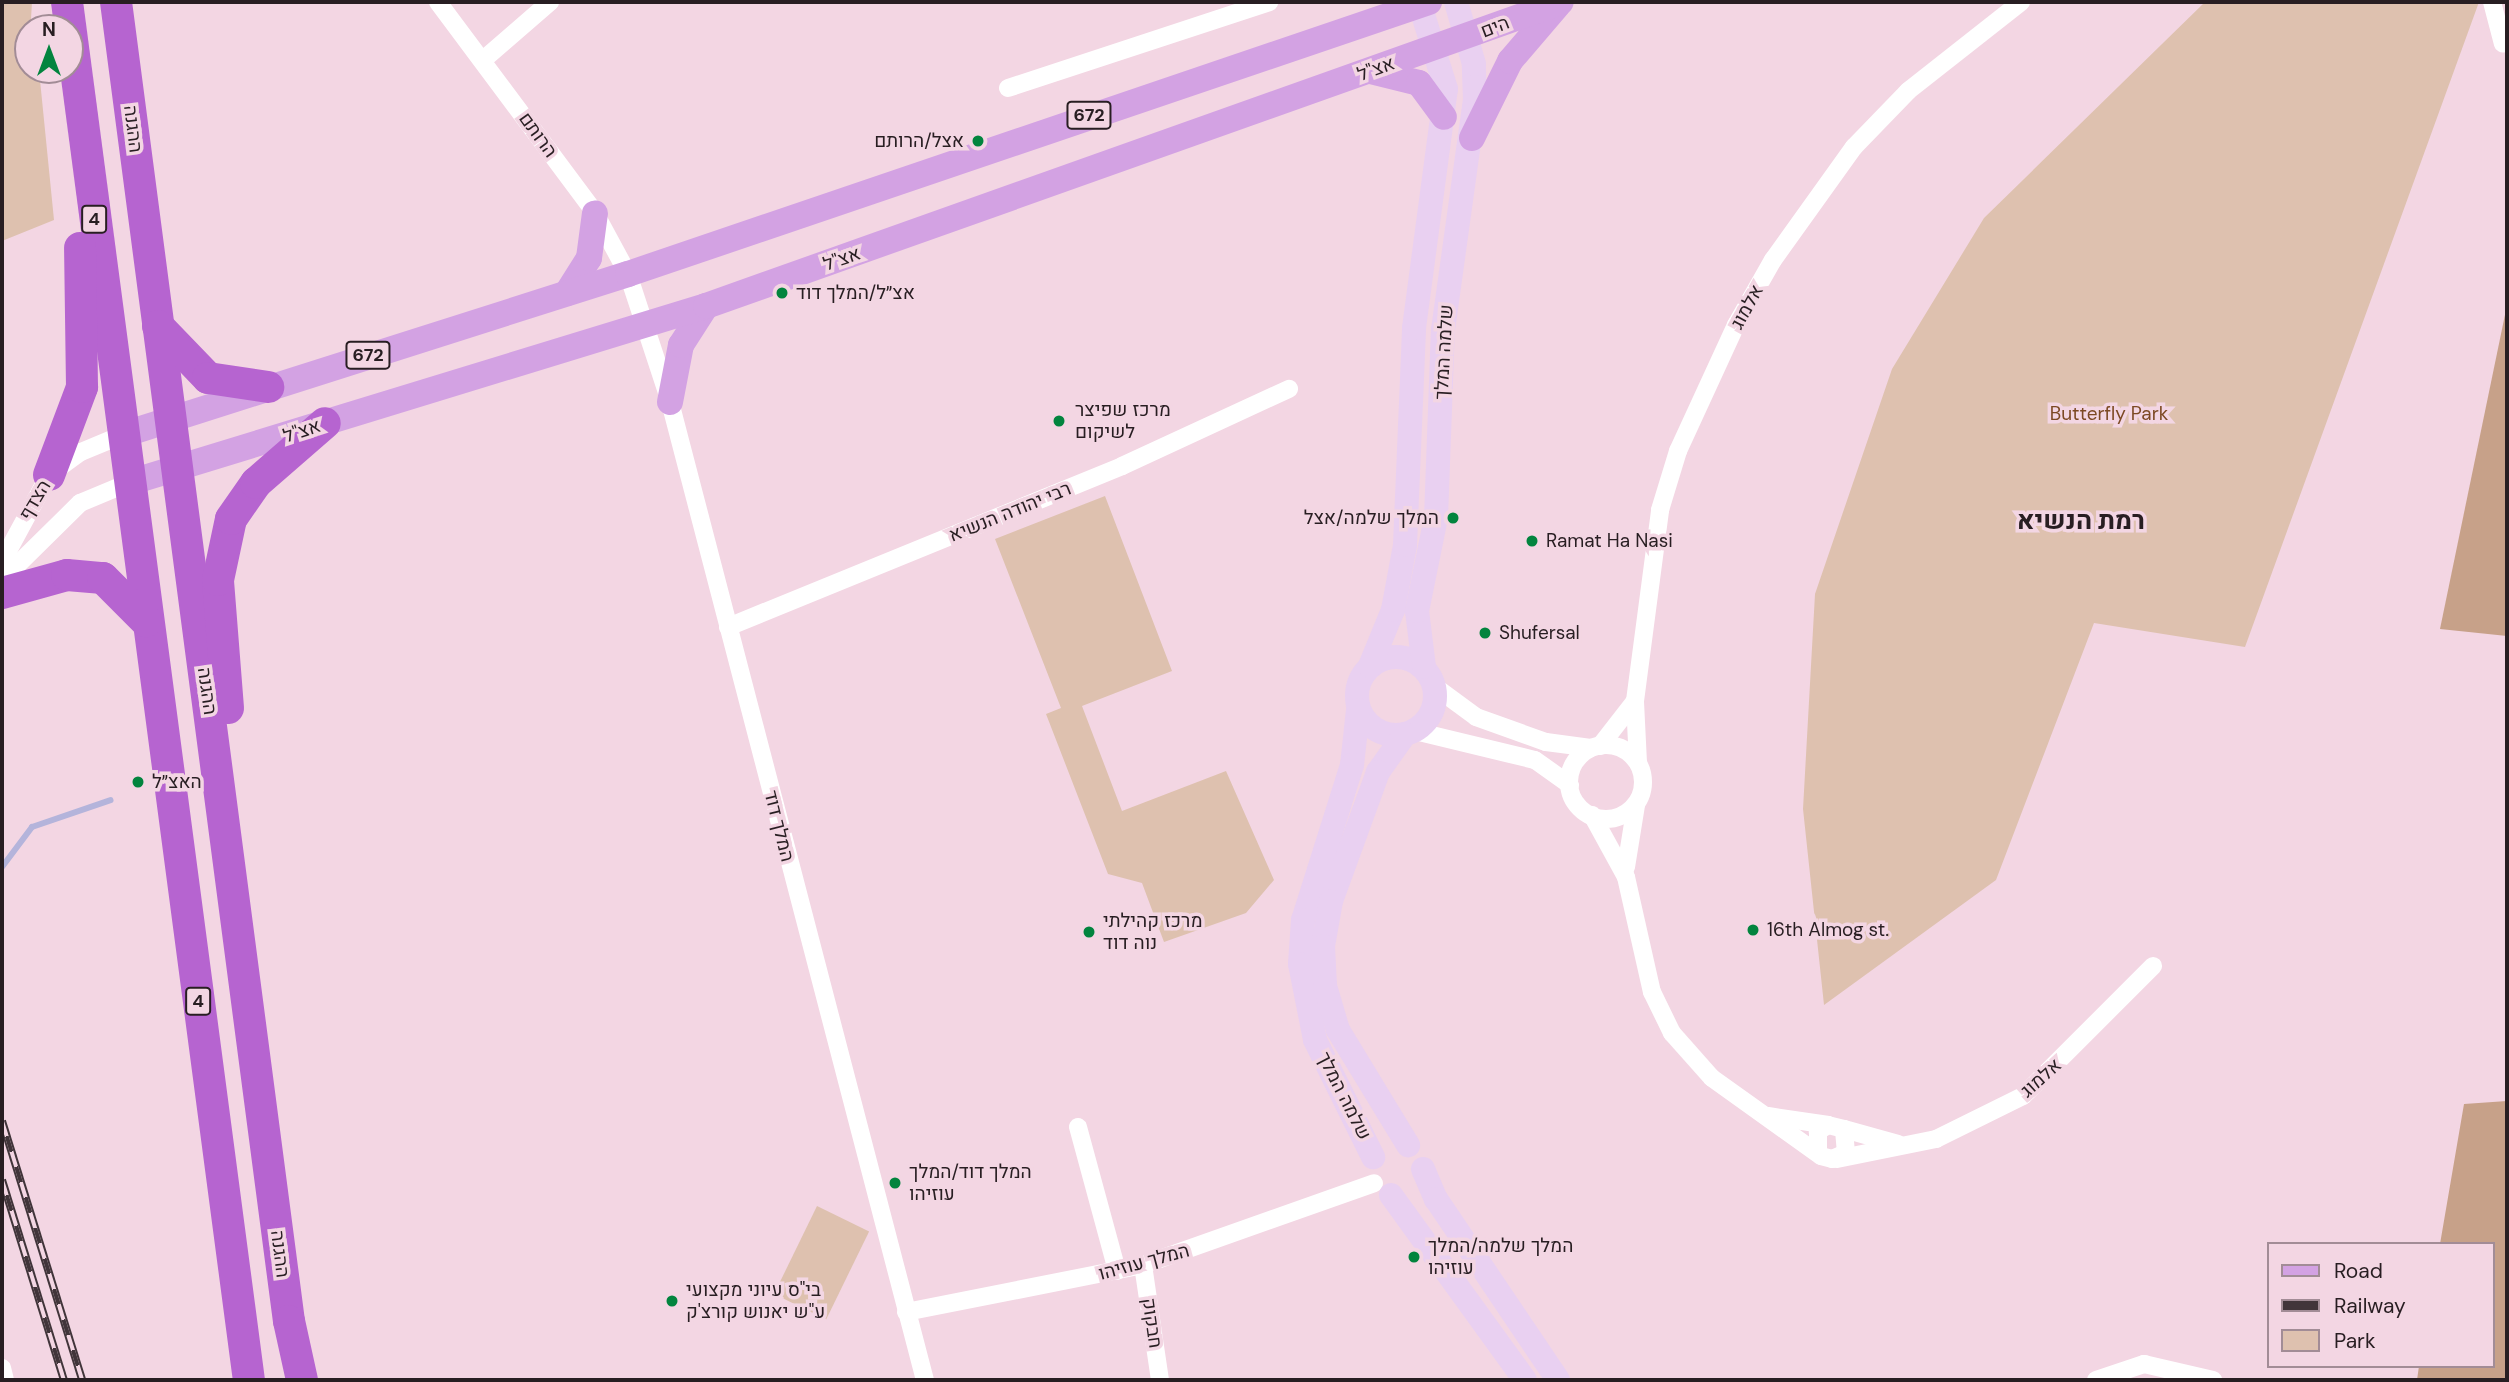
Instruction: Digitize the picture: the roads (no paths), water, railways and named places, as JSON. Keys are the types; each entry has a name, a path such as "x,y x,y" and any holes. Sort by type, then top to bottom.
{"highway":[{"name":"4","path":"67,2 146,621 250,1380"},
{"name":"ההגנה","path":"116,2 170,419 302,1380"},
{"path":"49,475 82,387 79,220 86,156"},
{"path":"158,326 208,378 268,387"},
{"path":"230,859 220,553 231,519 256,483 325,424"},
{"path":"2,593 66,575 103,578 146,621"}],"main road":[{"path":"1351,29 1374,2"},
{"path":"1472,138 1510,61 1561,2"},
{"name":"הים","path":"1468,37 1561,2"},
{"name":"672","path":"122,435 628,274 1423,3"},
{"name":"אצ\"ל","path":"128,483 706,306 1468,37"},
{"path":"1368,71 1419,83 1444,117"},
{"path":"567,293 589,258 596,212"},
{"path":"670,402 681,345 706,306"}],"street":[{"name":"הרותם","path":"438,2 596,212 628,274"},
{"path":"483,60 550,2"},
{"path":"1008,88 1269,2"},
{"name":"שלמה המלך","path":"1429,677 1418,611 1436,517 1443,330 1472,138 1476,78 1468,37 1456,2"},
{"name":"אלמוג","path":"1638,763 1635,701 1660,510 1678,451 1737,325 1773,260 1854,147 1908,91 2021,2"},
{"path":"2492,2 2503,44 2507,31"},
{"name":"שלמה המלך","path":"1370,666 1393,610 1405,545 1416,305 1444,117 1446,89 1423,3"},
{"name":"המלך דוד","path":"628,274 670,402 925,1380"},
{"name":"רבי יהודה הנשיא","path":"728,627 1122,466 1289,389"},
{"name":"הצדף","path":"2,562 49,475 81,452 122,435"},
{"name":"הצדף","path":"2,580 80,503 128,483"},
{"path":"1570,785 1535,760 1410,732 1377,731 1359,710 1357,685 1370,666 1392,656 1429,677 1476,717 1546,742 1625,750 1638,763 1644,779 1626,836 1626,877 1652,992 1672,1033 1712,1078 1818,1153 1837,1159 1849,1145 1836,1127"},
{"path":"1410,732 1432,712 1429,677"},
{"path":"1626,877 1592,815 1575,802 1570,785 1574,764 1596,747 1635,701"},
{"name":"שלמה המלך","path":"1359,710 1352,765 1306,908 1300,964 1315,1040 1366,1132 1373,1157"},
{"name":"שלמה המלך","path":"1408,1145 1338,1030 1325,986 1323,946 1331,901 1378,772 1410,732"},
{"path":"1592,815 1616,818 1636,804"},
{"name":"אלמוג","path":"1837,1159 1964,1128 2023,1097 2153,966"},
{"path":"1761,1115 1836,1127 1901,1145"},
{"path":"1078,1126 1117,1271"},
{"path":"1818,1153 1816,1135 1836,1127"},
{"path":"1525,1380 1382,1189 1373,1157 1387,1144 1408,1145 1423,1169 1436,1199 1559,1380"},
{"path":"1382,1189 1414,1188 1423,1169"},
{"name":"המלך עוזיהו","path":"906,1312 1143,1265 1382,1189"},
{"name":"חבקוק","path":"1143,1265 1160,1380"},
{"path":"2096,1380 2144,1364 2213,1380"},
{"path":"2,1368 5,1380"}],"waterway":[{"path":"2,867 32,827 111,800"}],"railway":[{"path":"2,1121 82,1380"},
{"path":"2,1180 64,1380"}],"place":[{"name":"אצל/הרותם","path":"978,141"},
{"name":"אצ״ל/המלך דוד","path":"782,293"},
{"name":"מרכז שפיצר לשיקום","path":"1059,421"},
{"name":"המלך שלמה/אצל","path":"1453,518"},
{"name":"Ramat Ha Nasi","path":"1532,541"},
{"name":"Shufersal","path":"1485,633"},
{"name":"האצ״ל","path":"138,782"},
{"name":"16th Almog st.","path":"1753,930"},
{"name":"מרכז קהילתי נוה דוד","path":"1089,932"},
{"name":"המלך דוד/המלך עוזיהו","path":"895,1183"},
{"name":"המלך שלמה/המלך עוזיהו","path":"1414,1257"},
{"name":"בי\"ס עיוני מקצועי ע\"ש יאנוש קורצ'ק","path":"672,1301"}],"district":[{"name":"רמת הנשיא","path":"2081,521"}],"park label":[{"name":"Butterfly Park","path":"2109,414"}]}
